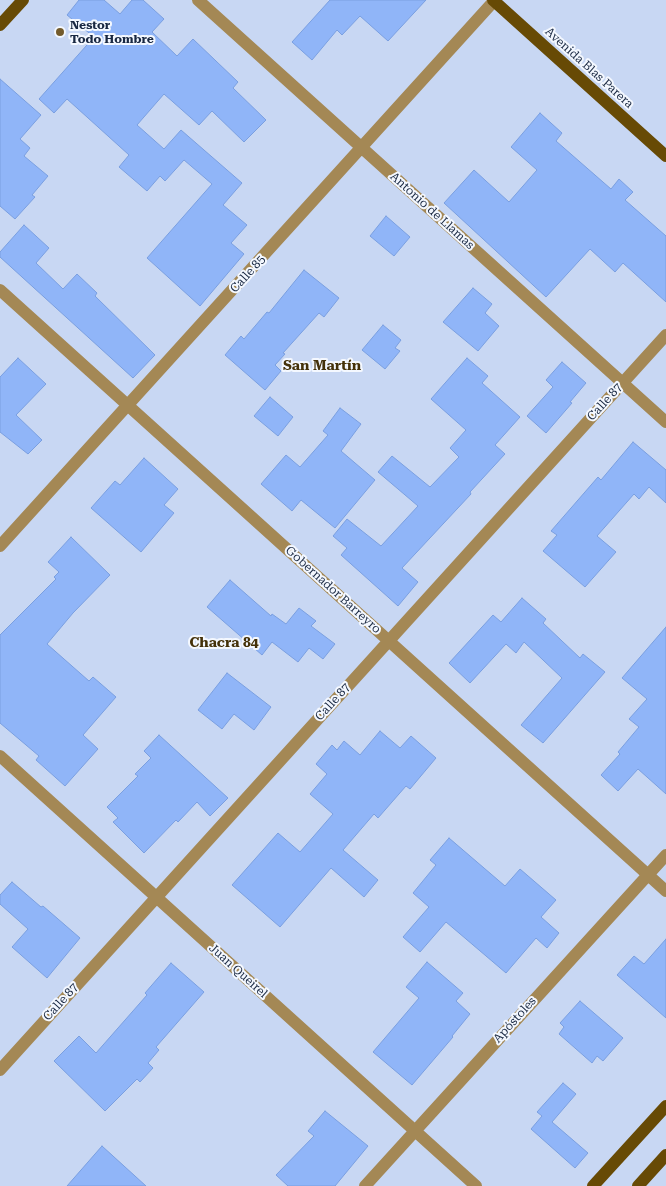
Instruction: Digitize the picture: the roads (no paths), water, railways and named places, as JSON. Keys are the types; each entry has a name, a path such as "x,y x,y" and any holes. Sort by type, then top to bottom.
{"main road":[{"path":"0,25 23,0"},
{"name":"Avenida Blas Parera","path":"494,0 666,156"},
{"path":"593,1186 666,1106"},
{"path":"638,1186 666,1155"}],"street":[{"name":"Antonio de Llamas","path":"198,0 666,422"},
{"name":"Calle 85","path":"0,546 494,0"},
{"name":"Gobernador Barreyro","path":"0,290 666,891"},
{"name":"Calle 87","path":"0,1070 666,335"},
{"name":"Juan Queirel","path":"0,756 476,1186"},
{"name":"Apóstoles","path":"365,1186 666,855"}],"place":[{"name":"Nestor Todo Hombre","path":"60,32"}],"district":[{"name":"San Martín","path":"322,366"},
{"name":"Chacra 84","path":"224,643"}]}
